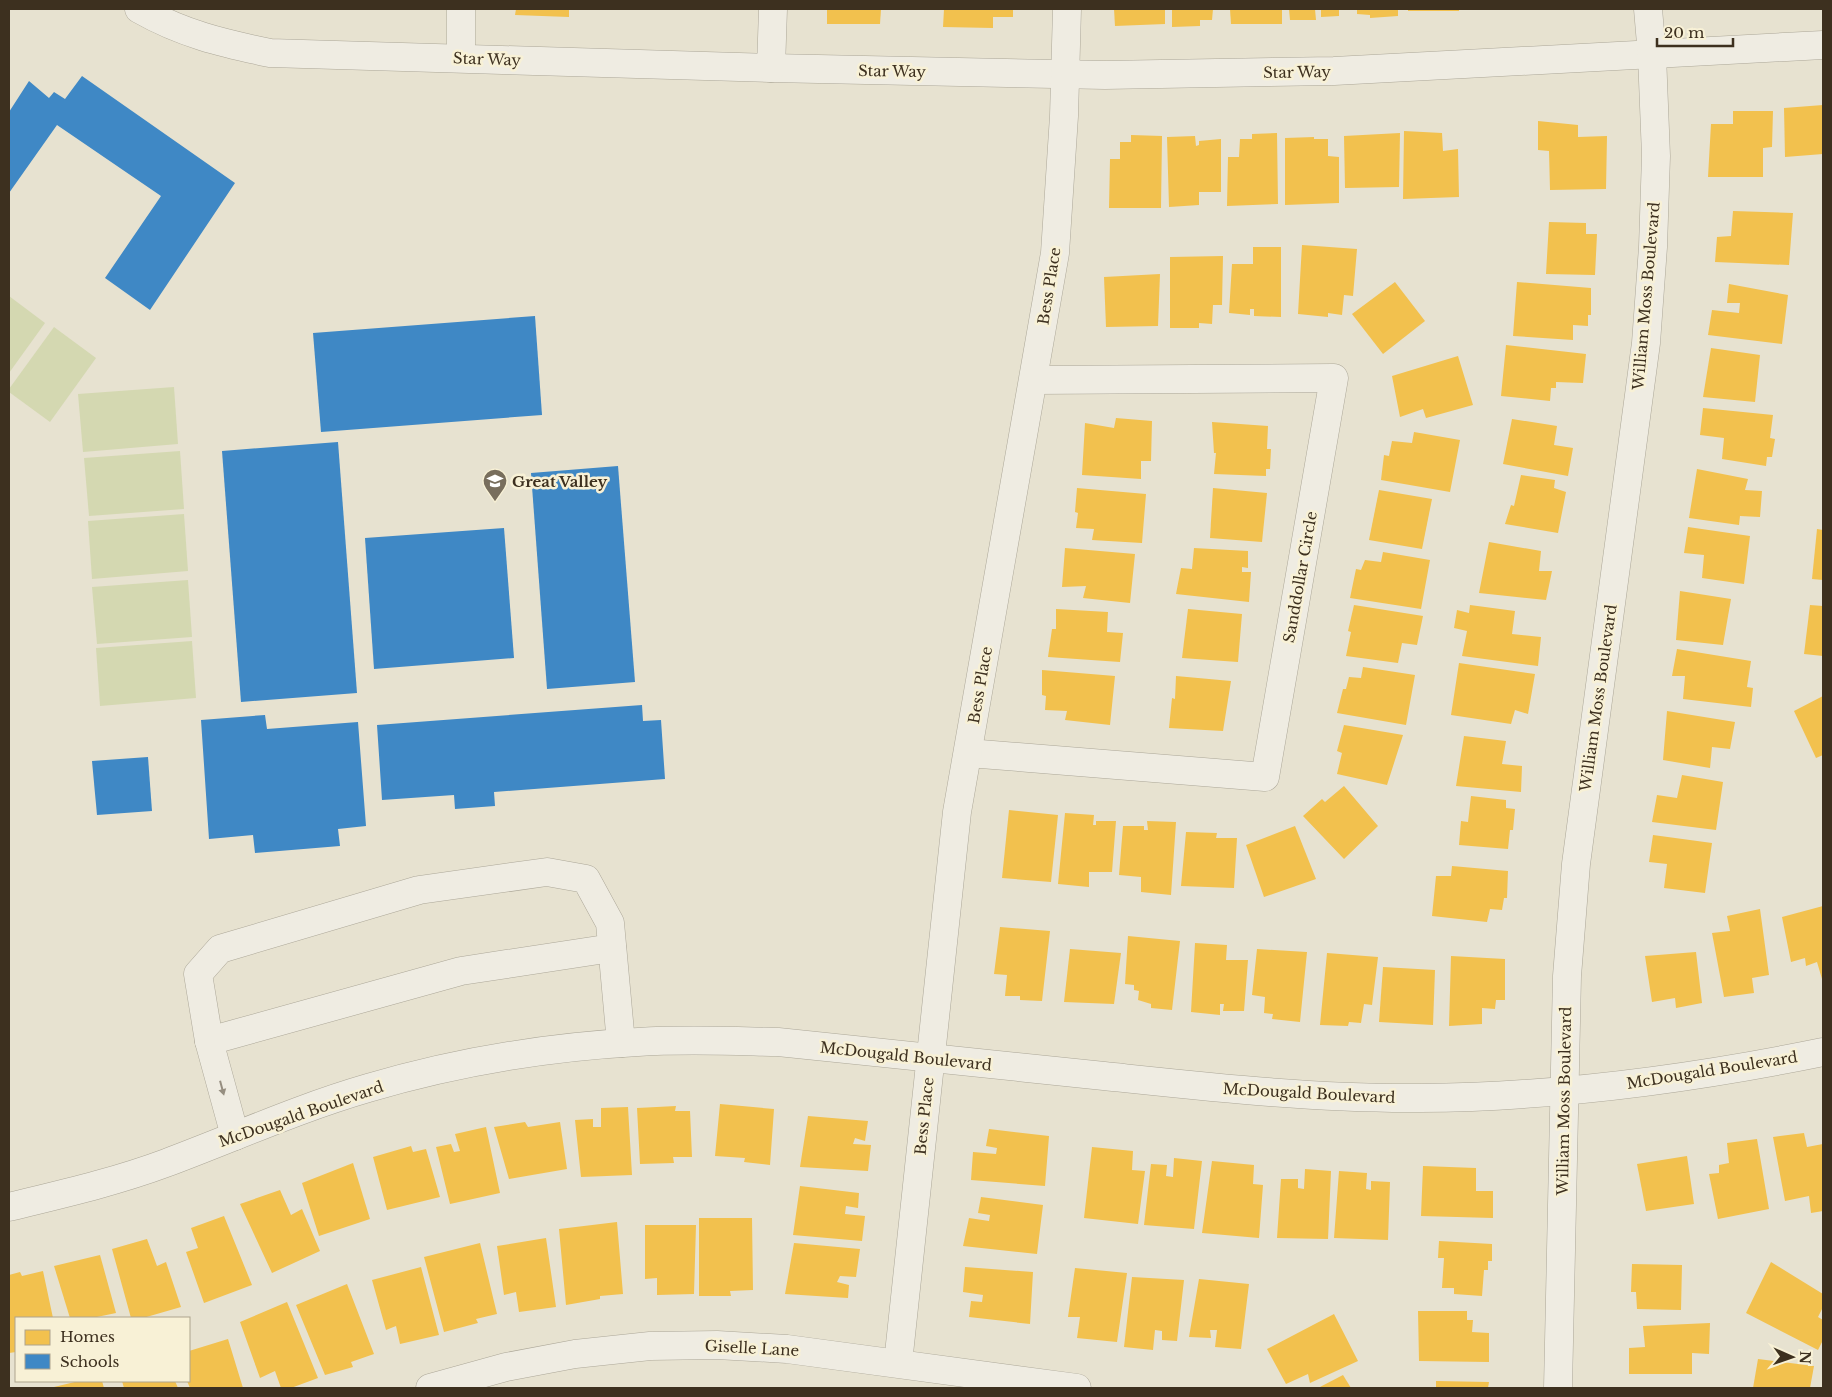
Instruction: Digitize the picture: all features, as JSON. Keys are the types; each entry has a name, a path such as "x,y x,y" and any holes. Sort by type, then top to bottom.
{"street":[{"name":"Star Way","path":"139,9 192,34 270,53 771,68 1066,74 1199,74 1334,71 1823,45"},
{"path":"461,9 461,58"},
{"path":"771,68 773,9"},
{"name":"Bess Place","path":"898,1363 957,812 1055,253 1066,74 1067,9"},
{"name":"William Moss Boulevard","path":"1558,1388 1567,976 1576,864 1646,343 1653,247 1656,156 1648,9"},
{"name":"Sanddollar Circle","path":"968,754 1265,777 1334,378 1034,380"},
{"path":"235,1136 209,1041 198,974 220,949 419,890 547,872 586,879 610,923 621,1043"},
{"path":"209,1041 461,971 612,948"},
{"name":"McDougald Boulevard","path":"9,1207 82,1190 164,1164 302,1110 358,1091 434,1070 512,1055 570,1047 708,1040 778,1042 1305,1096 1418,1098 1493,1097 1565,1091 1718,1072 1823,1052"},
{"name":"Giselle Lane","path":"430,1388 506,1367 575,1354 650,1346 716,1345 787,1349 1077,1388"}],"green space":[{"path":"9,296 45,323 9,373"},
{"path":"54,327 96,358 50,422 9,392 9,389"},
{"path":"174,387 178,444 83,452 78,394"},
{"path":"180,451 184,509 89,516 84,458"},
{"path":"184,514 188,571 92,579 88,521"},
{"path":"188,580 192,637 97,644 92,587"},
{"path":"192,641 196,698 100,706 96,648"}],"building: Homes":[{"path":"516,9 569,9 569,17 515,15"},
{"path":"827,9 881,9 880,24 827,24"},
{"path":"944,9 1013,9 1013,17 993,17 993,28 943,27"},
{"path":"1114,9 1165,9 1165,24 1115,26"},
{"path":"1172,9 1213,9 1212,20 1200,20 1200,26 1172,27"},
{"path":"1230,9 1282,9 1282,24 1231,24"},
{"path":"1289,9 1315,9 1316,20 1290,20"},
{"path":"1321,9 1339,9 1339,16 1321,17"},
{"path":"1357,9 1398,9 1398,16 1370,18 1370,15 1357,14"},
{"path":"1408,9 1459,9 1459,11 1408,11"},
{"path":"1823,105 1823,154 1785,157 1784,108"},
{"path":"1733,111 1773,111 1772,147 1763,148 1763,177 1708,177 1711,124 1733,124"},
{"path":"1538,121 1578,125 1578,137 1607,136 1606,189 1550,190 1549,151 1538,150"},
{"path":"1404,131 1442,133 1443,151 1458,149 1459,197 1403,199"},
{"path":"1277,133 1278,204 1227,206 1228,157 1239,157 1240,139 1252,139 1252,134"},
{"path":"1400,133 1399,187 1345,188 1344,136"},
{"path":"1131,135 1162,136 1161,208 1109,208 1110,159 1120,159 1120,142 1131,142"},
{"path":"1195,136 1196,146 1199,145 1199,141 1221,139 1221,192 1199,192 1199,205 1169,207 1167,137"},
{"path":"1314,137 1314,139 1328,139 1328,156 1339,157 1339,203 1285,205 1285,138"},
{"path":"1733,211 1793,213 1789,265 1715,262 1717,237 1731,236"},
{"path":"1549,222 1586,223 1586,234 1597,234 1595,275 1546,274"},
{"path":"1302,245 1357,249 1353,296 1344,295 1342,315 1328,313 1328,317 1298,314"},
{"path":"1253,247 1281,247 1281,317 1254,316 1254,309 1250,309 1250,315 1229,313 1232,264 1253,264"},
{"path":"1223,256 1222,305 1213,305 1212,324 1199,323 1199,328 1170,328 1170,257"},
{"path":"1160,274 1158,326 1106,327 1104,277"},
{"path":"1395,282 1425,321 1383,354 1352,314"},
{"path":"1517,282 1591,288 1591,315 1588,315 1588,326 1573,325 1573,340 1513,336"},
{"path":"1729,284 1788,295 1782,344 1708,335 1712,310 1739,313 1740,303 1727,303"},
{"path":"1506,345 1586,354 1583,383 1556,382 1556,388 1551,388 1550,401 1501,396"},
{"path":"1711,348 1760,355 1755,402 1703,397"},
{"path":"1458,356 1473,405 1426,418 1423,409 1400,417 1392,376"},
{"path":"1703,408 1773,415 1770,438 1775,439 1772,457 1767,457 1766,466 1722,459 1724,438 1700,435"},
{"path":"1116,418 1152,421 1151,461 1141,461 1141,479 1082,475 1085,423 1114,428"},
{"path":"1512,419 1557,426 1554,445 1573,448 1568,476 1503,464"},
{"path":"1212,422 1268,426 1267,449 1271,449 1270,469 1266,469 1266,476 1214,474 1216,453 1214,453"},
{"path":"1414,432 1460,440 1450,492 1381,480 1384,455 1389,456 1392,441 1412,443"},
{"path":"1697,469 1748,479 1745,490 1762,491 1760,517 1740,516 1739,525 1689,518"},
{"path":"1521,475 1555,480 1554,488 1566,492 1558,533 1505,524 1511,505 1514,506"},
{"path":"1077,488 1146,494 1142,543 1092,540 1094,529 1076,528 1078,513 1075,512"},
{"path":"1213,488 1267,493 1262,542 1210,538"},
{"path":"1379,490 1432,499 1422,549 1369,540"},
{"path":"1688,527 1750,536 1744,584 1702,578 1704,555 1684,553"},
{"path":"1817,529 1823,530 1823,580 1812,579"},
{"path":"1489,542 1541,551 1539,571 1552,571 1546,600 1479,593"},
{"path":"1065,548 1135,554 1130,603 1083,598 1086,586 1062,587"},
{"path":"1194,548 1248,551 1248,568 1242,567 1242,572 1251,572 1249,602 1176,594 1181,568 1192,569"},
{"path":"1383,552 1430,560 1421,609 1350,598 1356,569 1361,570 1365,560 1381,562"},
{"path":"1680,591 1731,599 1723,645 1676,640"},
{"path":"1354,605 1423,616 1417,645 1402,643 1398,663 1346,656 1351,632 1348,631"},
{"path":"1470,605 1515,611 1512,634 1541,637 1538,666 1462,656 1467,631 1454,628 1457,610 1469,613"},
{"path":"1810,605 1823,606 1823,656 1804,654"},
{"path":"1056,609 1108,612 1107,632 1123,633 1120,662 1048,657 1052,629 1056,629"},
{"path":"1188,609 1242,614 1238,662 1182,658"},
{"path":"1677,649 1751,661 1747,687 1753,688 1751,707 1683,699 1685,676 1672,676"},
{"path":"1459,663 1535,674 1528,714 1515,710 1511,724 1451,715"},
{"path":"1363,667 1415,675 1406,725 1337,713 1343,689 1346,689 1349,677 1361,678"},
{"path":"1042,670 1115,676 1110,725 1065,720 1067,711 1045,710 1046,696 1042,695"},
{"path":"1176,676 1231,681 1223,731 1169,728 1172,698 1175,699"},
{"path":"1823,696 1823,755 1816,758 1794,711"},
{"path":"1667,711 1735,722 1730,749 1712,747 1710,768 1663,760"},
{"path":"1344,725 1403,735 1387,785 1337,774 1342,753 1337,751"},
{"path":"1464,736 1506,741 1502,764 1522,766 1521,792 1456,786"},
{"path":"1682,775 1723,782 1716,830 1652,822 1657,795 1677,798"},
{"path":"1344,786 1378,826 1344,859 1303,816 1322,799 1325,802"},
{"path":"1471,796 1506,800 1506,808 1515,809 1513,830 1510,830 1508,849 1459,845 1461,821 1468,822"},
{"path":"1009,810 1058,815 1051,882 1002,878"},
{"path":"1065,813 1094,815 1093,825 1096,825 1096,821 1116,821 1112,872 1089,872 1089,887 1058,884"},
{"path":"1147,821 1176,822 1171,895 1141,892 1141,877 1119,875 1123,826 1144,826 1144,830 1148,830"},
{"path":"1295,826 1316,879 1264,897 1246,845"},
{"path":"1186,832 1217,833 1216,838 1237,838 1234,888 1181,886"},
{"path":"1653,835 1712,843 1705,893 1664,888 1667,864 1649,862"},
{"path":"1452,866 1508,871 1507,898 1504,898 1502,910 1490,909 1487,922 1432,916 1436,876 1451,876"},
{"path":"1823,906 1822,979 1817,962 1806,966 1805,958 1791,962 1782,917"},
{"path":"1760,909 1769,975 1752,978 1754,993 1724,997 1712,933 1730,931 1727,916"},
{"path":"1000,927 1050,931 1042,1001 1020,1000 1020,996 1005,996 1007,975 994,974"},
{"path":"1128,936 1180,941 1172,1010 1151,1008 1151,1004 1138,1000 1139,991 1134,990 1134,985 1125,984"},
{"path":"1195,943 1227,945 1226,960 1248,960 1244,1011 1223,1011 1224,1004 1220,1004 1220,1015 1191,1012"},
{"path":"1070,949 1121,953 1114,1004 1064,1002"},
{"path":"1257,949 1307,952 1300,1022 1272,1019 1273,1014 1264,1013 1265,997 1252,995"},
{"path":"1696,952 1702,1003 1676,1008 1675,998 1652,1002 1645,956"},
{"path":"1327,953 1378,957 1372,1005 1364,1004 1361,1023 1349,1022 1348,1026 1320,1025"},
{"path":"1451,956 1505,959 1505,1000 1496,1000 1495,1009 1482,1008 1482,1024 1449,1026"},
{"path":"1383,967 1435,970 1433,1025 1379,1022"},
{"path":"720,1104 774,1109 770,1165 744,1162 745,1158 715,1156"},
{"path":"676,1106 675,1111 690,1111 692,1157 673,1157 674,1163 640,1164 637,1108"},
{"path":"628,1107 632,1175 581,1177 575,1120 593,1119 593,1127 601,1127 601,1108"},
{"path":"808,1116 868,1121 865,1141 855,1138 853,1144 871,1145 868,1171 800,1167"},
{"path":"525,1122 528,1127 560,1122 567,1169 509,1179 494,1127"},
{"path":"486,1127 500,1193 450,1204 436,1147 451,1144 454,1152 460,1151 455,1134"},
{"path":"989,1129 1049,1136 1045,1186 971,1180 973,1152 996,1154 997,1148 986,1146"},
{"path":"1804,1133 1807,1147 1823,1144 1823,1211 1811,1213 1809,1196 1785,1201 1773,1137"},
{"path":"1757,1139 1769,1209 1718,1219 1709,1174 1719,1173 1719,1165 1729,1163 1727,1143"},
{"path":"411,1146 413,1152 426,1149 440,1197 387,1210 373,1157"},
{"path":"1092,1147 1133,1151 1132,1170 1145,1171 1138,1224 1084,1218"},
{"path":"1687,1156 1694,1204 1646,1211 1637,1164"},
{"path":"1174,1158 1202,1161 1194,1229 1144,1225 1151,1164 1167,1165 1166,1176 1173,1177"},
{"path":"1212,1161 1254,1165 1253,1184 1263,1185 1259,1238 1202,1233"},
{"path":"353,1163 370,1219 319,1236 302,1183"},
{"path":"1423,1166 1476,1168 1476,1191 1493,1191 1493,1218 1421,1216"},
{"path":"1305,1169 1331,1171 1328,1239 1277,1238 1281,1179 1298,1179 1298,1188 1304,1189"},
{"path":"1339,1171 1367,1173 1366,1189 1371,1190 1371,1181 1390,1182 1388,1240 1334,1238"},
{"path":"800,1186 859,1193 858,1208 846,1206 845,1214 865,1216 862,1241 793,1235"},
{"path":"280,1190 291,1215 302,1209 320,1251 272,1273 240,1204"},
{"path":"981,1197 1043,1205 1037,1254 963,1246 969,1218 989,1221 990,1215 978,1213"},
{"path":"224,1216 252,1285 204,1303 186,1252 198,1248 191,1228"},
{"path":"699,1218 752,1218 753,1290 730,1291 731,1296 699,1296"},
{"path":"617,1222 623,1294 600,1296 600,1299 566,1305 559,1229"},
{"path":"645,1225 696,1225 694,1294 657,1295 657,1278 645,1279"},
{"path":"546,1238 556,1307 519,1312 516,1292 504,1295 497,1246"},
{"path":"147,1239 157,1266 166,1262 181,1307 146,1317 131,1317 112,1249"},
{"path":"1439,1241 1492,1244 1492,1261 1488,1261 1488,1270 1484,1270 1482,1296 1454,1294 1454,1288 1442,1288 1444,1258 1438,1258"},
{"path":"480,1243 497,1314 476,1319 478,1323 444,1332 424,1257"},
{"path":"794,1243 860,1249 856,1277 840,1276 837,1282 849,1285 848,1298 785,1294"},
{"path":"100,1255 116,1313 97,1317 70,1317 54,1266"},
{"path":"1771,1262 1823,1294 1823,1307 1818,1317 1823,1320 1823,1340 1818,1350 1746,1313"},
{"path":"1632,1264 1682,1265 1681,1310 1637,1309 1636,1292 1631,1292"},
{"path":"421,1267 439,1335 400,1344 396,1326 386,1330 372,1280"},
{"path":"965,1267 1033,1272 1030,1324 969,1317 971,1301 982,1302 983,1295 963,1292"},
{"path":"1075,1268 1127,1273 1117,1342 1077,1338 1080,1317 1068,1317"},
{"path":"43,1271 53,1317 15,1317 15,1352 9,1353 9,1275 20,1272 22,1276"},
{"path":"1132,1277 1184,1280 1177,1341 1162,1340 1162,1331 1155,1330 1153,1350 1124,1347"},
{"path":"1199,1279 1249,1284 1241,1349 1215,1347 1217,1330 1210,1330 1211,1338 1189,1337"},
{"path":"347,1284 374,1354 351,1362 353,1367 325,1375 296,1305"},
{"path":"287,1302 318,1378 291,1388 281,1388 275,1371 260,1378 240,1322"},
{"path":"1418,1311 1467,1311 1467,1320 1473,1320 1472,1332 1489,1333 1489,1362 1419,1361"},
{"path":"1334,1314 1358,1361 1310,1383 1308,1374 1286,1384 1267,1349"},
{"path":"1710,1323 1709,1354 1692,1353 1692,1374 1629,1374 1629,1348 1645,1347 1643,1326"},
{"path":"228,1339 243,1388 190,1388 187,1382 190,1382 190,1351"},
{"path":"1758,1359 1814,1366 1810,1388 1753,1388"},
{"path":"1343,1375 1351,1388 1318,1388"},
{"path":"1436,1381 1489,1382 1488,1388 1436,1388"},
{"path":"75,1382 102,1382 104,1388 54,1388"},
{"path":"122,1382 175,1382 178,1388 124,1388"}],"building: Schools":[{"path":"82,76 235,183 150,310 105,278 161,196 57,125 9,193 9,112 29,81 49,98 54,92 65,99"},
{"path":"535,316 542,415 321,432 313,333"},
{"path":"338,442 357,693 241,702 222,451"},
{"path":"618,466 635,682 547,689 531,473"},
{"path":"504,528 514,658 374,669 365,538"},
{"path":"642,705 643,721 661,720 665,779 494,792 495,806 455,809 454,795 382,800 377,725"},
{"path":"265,715 267,729 358,722 366,826 338,829 340,846 255,853 253,835 209,839 201,720"},
{"path":"148,757 152,811 97,815 92,761"}],"place":[{"name":"Great Valley","path":"495,502"}]}
